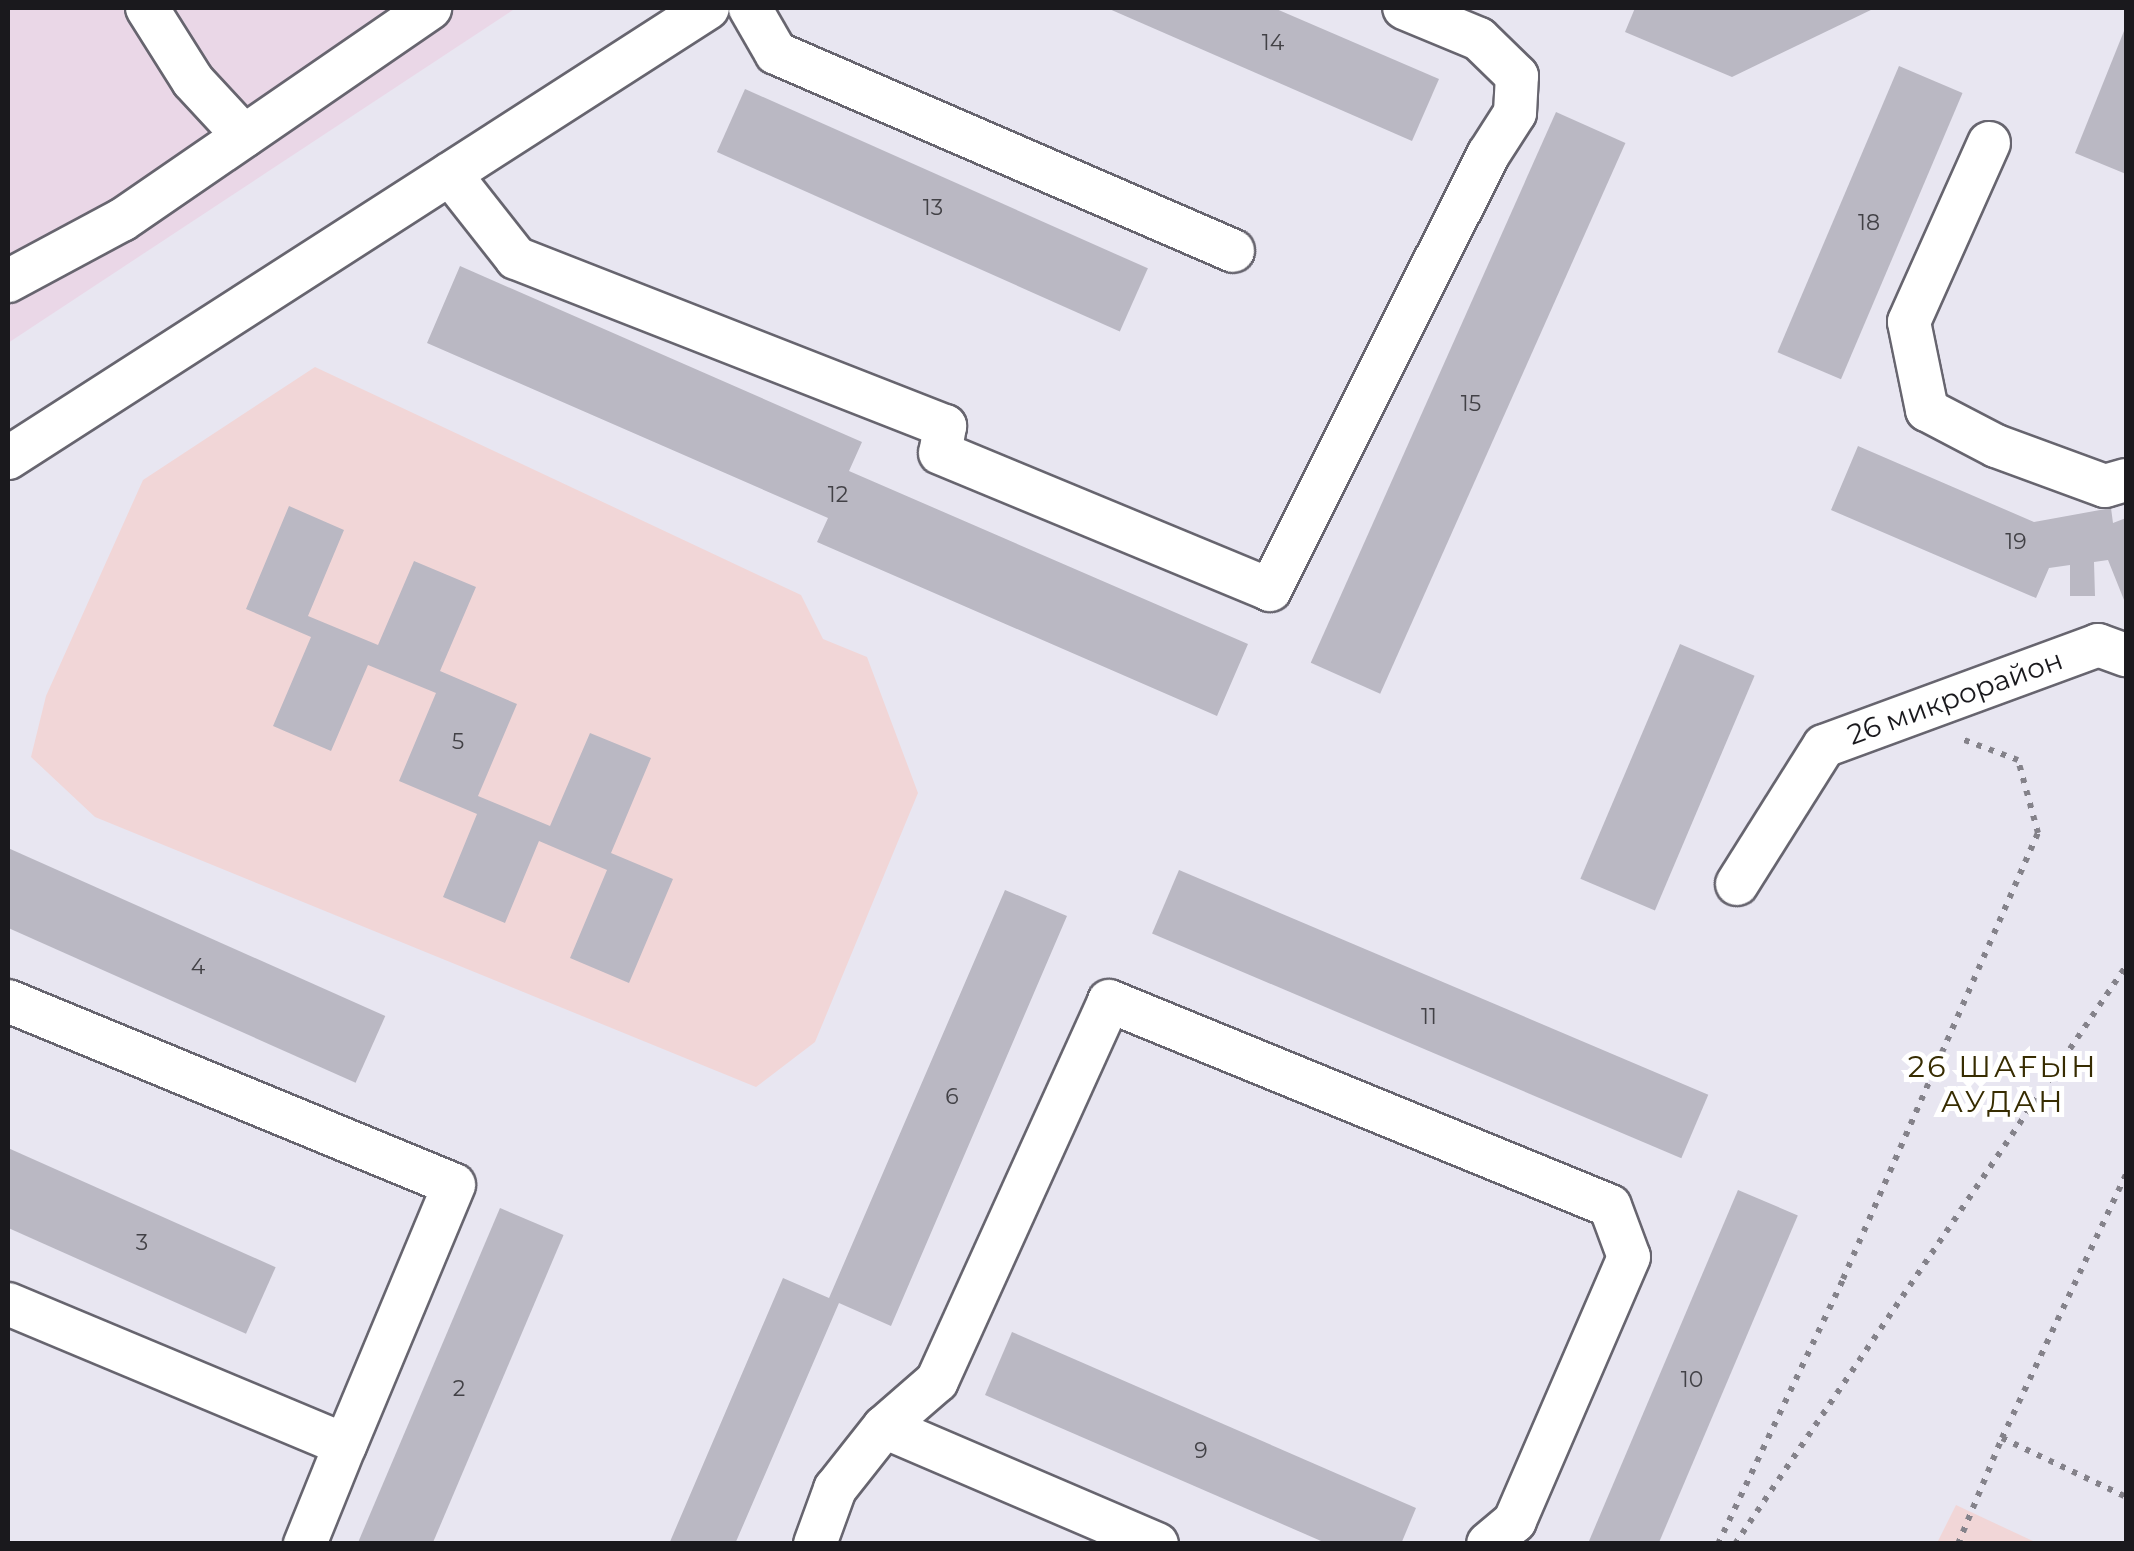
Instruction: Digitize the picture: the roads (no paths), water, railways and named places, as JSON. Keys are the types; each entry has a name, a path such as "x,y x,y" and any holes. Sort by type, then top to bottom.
{"street":[{"path":"148,8 193,81 244,136"},
{"path":"8,281 122,220 430,8"},
{"path":"8,458 708,8"},
{"path":"750,8 776,53 1232,251"},
{"path":"450,174 516,258 945,426 940,453 1270,590 1488,155 1516,113 1517,76 1479,39 1404,8"},
{"path":"1990,143 1909,322 1927,410 1996,446 2105,486 2126,480"},
{"name":"26 микрорайон","path":"1737,884 1824,746 2098,644 2126,656"},
{"path":"8,1000 454,1185 306,1544"},
{"path":"815,1544 836,1489 884,1427 937,1381 1109,1001 1610,1206 1629,1257 1515,1521 1488,1544"},
{"path":"8,1304 344,1445"},
{"path":"884,1427 1157,1544"}],"district":[{"name":"26 ШАҒЫН АУДАН","path":"2003,1084"}]}
